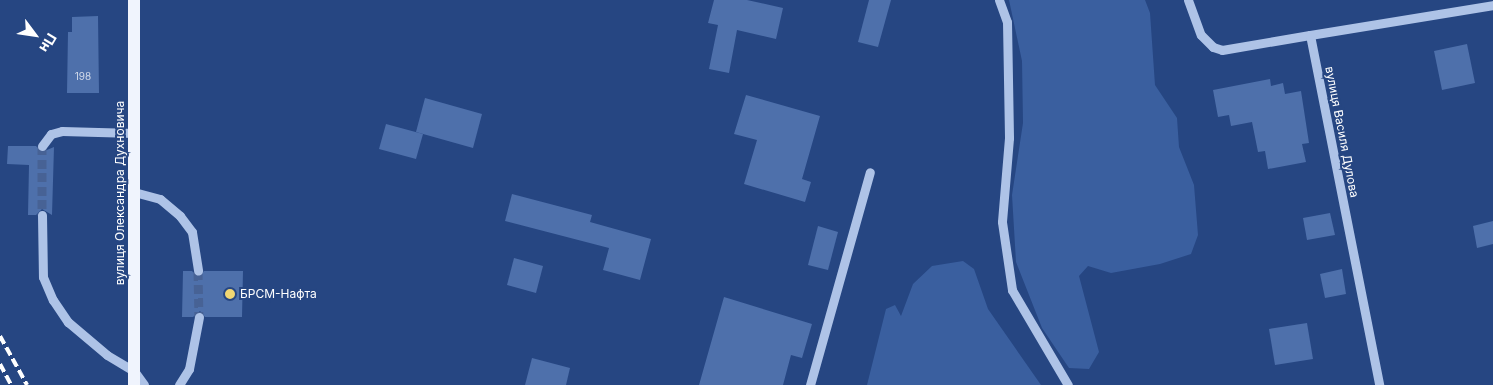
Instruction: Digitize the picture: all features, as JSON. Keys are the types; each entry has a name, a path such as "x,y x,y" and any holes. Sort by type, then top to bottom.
{"main road":[{"name":"вулиця Олександра Духновича","path":"134,0 134,385"}],"street":[{"path":"999,0 1008,22 1009,138 1002,222 1012,290 1068,385"},
{"path":"1188,0 1201,35 1213,47 1222,50 1493,5"},
{"name":"вулиця Василя Дулова","path":"1310,35 1379,385"},
{"path":"42,146 51,134 62,131 134,133"},
{"path":"810,385 870,172"},
{"path":"134,192 160,199 180,216 192,232 198,271"},
{"path":"42,215 43,277 53,300 68,322 108,355 134,370 144,385"},
{"path":"179,385 189,369 199,317"}],"shaded area":[{"path":"1009,0 1145,0 1150,13 1155,85 1177,118 1179,147 1194,185 1198,235 1191,254 1160,264 1111,273 1088,266 1079,276 1099,352 1089,369 1069,368 1042,328 1016,262 1012,195 1023,123 1022,61"},
{"path":"963,261 974,269 988,309 1041,385 867,385 886,309 895,305 901,316 913,284 932,266"}],"building":[{"path":"714,0 747,0 783,8 776,39 737,30 729,73 709,69 718,25 708,23"},
{"path":"869,0 891,0 878,47 858,42"},
{"path":"98,16 99,93 67,93 68,32 72,32 72,17"},
{"path":"1467,44 1475,83 1442,90 1434,51"},
{"path":"1270,79 1271,86 1283,83 1285,94 1301,91 1309,143 1302,144 1306,162 1268,169 1265,151 1258,152 1252,122 1231,126 1229,115 1218,117 1213,90"},
{"path":"746,95 820,116 802,179 811,182 805,202 744,184 757,140 734,134"},
{"path":"425,98 482,114 473,148 416,132"},
{"path":"386,124 423,134 416,159 379,149"},
{"path":"8,146 36,146 42,152 54,147 52,215 42,209 36,215 28,215 29,165 7,164"},
{"path":"512,194 592,215 590,222 651,239 640,280 603,270 609,248 505,221"},
{"path":"1330,213 1335,235 1307,240 1303,218"},
{"path":"1493,221 1493,244 1477,248 1473,226"},
{"path":"818,226 838,232 828,270 808,265"},
{"path":"514,258 543,266 536,293 507,285"},
{"path":"1342,269 1346,294 1325,298 1320,274"},
{"path":"183,271 192,271 198,277 204,271 243,271 242,317 205,317 200,311 193,317 182,317"},
{"path":"724,297 812,324 802,358 791,355 783,385 699,385"},
{"path":"1307,323 1313,359 1275,365 1269,329"},
{"path":"532,358 570,368 566,385 525,385"}],"tunnel":[{"path":"42,146 42,215"},
{"path":"198,271 199,317"}],"railway":[{"path":"0,336 27,385"},
{"path":"0,364 11,385"}],"place":[{"name":"БРСМ-Нафта","path":"230,294"}]}
